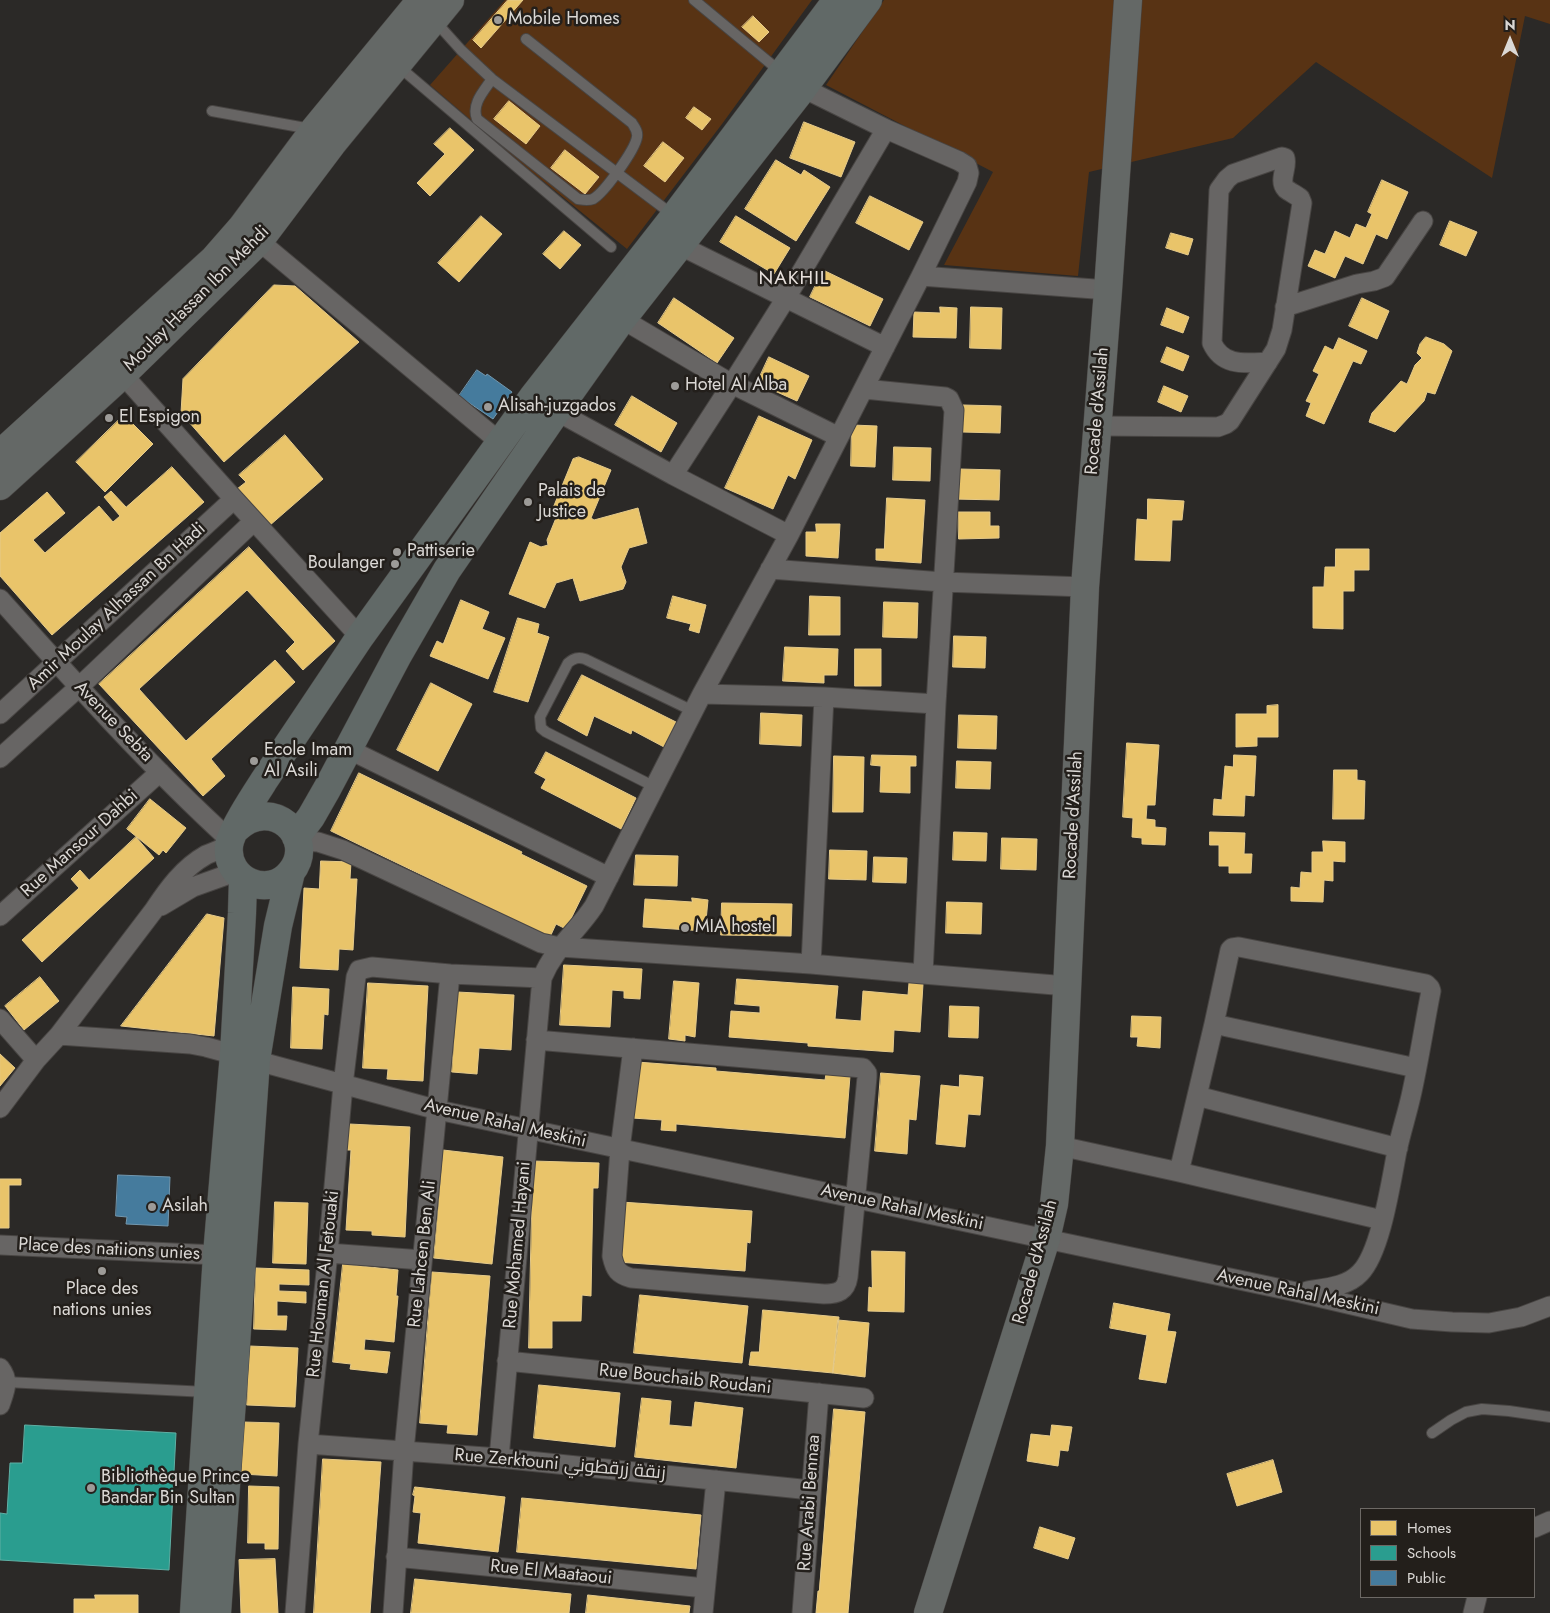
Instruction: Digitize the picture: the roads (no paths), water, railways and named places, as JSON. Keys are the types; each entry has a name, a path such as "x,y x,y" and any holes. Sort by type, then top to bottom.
{"main road":[{"path":"297,839 311,817 398,655 447,570 622,319 680,245 792,80 836,0"},
{"path":"291,872 285,879 268,886 250,883 239,875 231,864 228,855 231,838 265,779 360,637 533,397 674,217 792,80 868,0"},
{"path":"194,1613 218,1255 245,1057 291,872 298,857 297,839 286,824 273,817 253,817 243,822 231,838"},
{"path":"216,1613 245,1057 242,912 239,875"}],"street":[{"name":"Rocade d'Assilah","path":"928,1613 1046,1239 1054,1204 1060,1146 1085,587 1128,0"},
{"name":"Moulay Hassan Ibn Mehdi","path":"0,454 114,365 259,241 323,137 396,64 435,7"},
{"name":"Moulay Hassan Ibn Mehdi","path":"0,486 214,259 323,137 435,7"},
{"path":"673,475 786,298 886,129 792,80"},
{"name":"Rue Mohamed Hayani","path":"499,1458 542,978 547,966 560,946 587,918 609,877 698,702 789,535 967,182 969,170 964,164 886,129"},
{"path":"1097,426 1218,427 1226,424 1268,362 1280,340 1302,203 1300,198 1285,188 1283,184 1286,162 1285,158 1282,157 1233,174 1227,179 1220,190 1212,343 1216,351 1223,358 1238,363 1268,362"},
{"path":"1286,307 1385,277 1423,221"},
{"path":"259,241 501,442"},
{"path":"680,245 885,347"},
{"path":"921,276 1108,290"},
{"path":"622,319 732,384 839,437"},
{"path":"114,365 360,637"},
{"path":"864,389 940,396 949,400 954,410 936,704 923,974"},
{"path":"533,397 556,412 789,535"},
{"name":"Amir Moulay Alhassan Bn Hadi","path":"0,714 234,499"},
{"path":"0,758 79,687 254,521"},
{"path":"770,569 943,582 1085,587"},
{"name":"Avenue Sebta","path":"0,599 79,687 184,798 231,838"},
{"path":"698,702 824,697 936,704"},
{"path":"811,964 824,697"},
{"path":"348,749 609,877"},
{"name":"Rue Mansour Dahbi","path":"0,916 160,772"},
{"path":"0,1108 36,1060 59,1035 168,890 195,862 231,838"},
{"path":"297,839 318,842 343,850 541,944 811,964 1067,986"},
{"path":"154,910 193,887 239,875"},
{"path":"1179,1172 1230,950 1235,947 1426,984 1430,988 1431,991 1411,1096 1382,1220 1371,1258 1360,1273 1351,1280 1335,1286 1296,1292"},
{"name":"Rue Houman Al Fetouaki","path":"295,1613 308,1444 343,1085 356,977 359,970 372,966 450,974"},
{"path":"450,974 542,978"},
{"name":"Rue Lahcen Ben Ali","path":"393,1613 404,1451 450,974"},
{"path":"1,1023 36,1060"},
{"path":"1214,1024 1416,1068"},
{"name":"Avenue Rahal Meskini","path":"59,1035 190,1044 245,1057 438,1110 1296,1292 1412,1319 1489,1323 1521,1317 1550,1306"},
{"path":"536,1040 633,1048 863,1068 867,1073 867,1077 857,1198 847,1285 844,1290 836,1293 631,1278 620,1275 614,1268 612,1256 620,1149 633,1048"},
{"path":"1197,1096 1398,1148"},
{"path":"1060,1146 1382,1220"},
{"name":"Place des natiions unies","path":"0,1246 218,1255"},
{"path":"328,1253 422,1260"},
{"name":"Rue Bouchaib Roudani","path":"507,1361 864,1398"},
{"path":"0,1405 5,1392 3,1375"},
{"name":"Rue Arabi Bennaa","path":"802,1613 819,1394"},
{"name":"Rue Zerktouni زنقة زرقطوني","path":"308,1444 499,1458 811,1490"},
{"path":"703,1613 716,1480"},
{"path":"1535,1528 1550,1521"},
{"name":"Rue El Maataoui","path":"396,1557 705,1588"},
{"path":"1473,1613 1477,1598"}],"lane":[{"path":"694,0 792,80"},
{"path":"435,7 461,50 492,79 674,217"},
{"path":"492,79 475,105 477,119 578,199 587,201 596,198 617,173 635,145 636,130 632,123 526,40"},
{"path":"396,64 611,247"},
{"path":"212,111 323,137"},
{"path":"655,787 546,732 541,728 540,717 568,663 579,657 698,702"},
{"path":"3,1375 209,1392"},
{"path":"1432,1433 1466,1412 1482,1410 1509,1411 1550,1417"}],"place":[{"name":"Mobile Homes","path":"498,20"},
{"name":"Hotel Al Alba","path":"675,386"},
{"name":"Alisah-juzgados","path":"488,407"},
{"name":"El Espigon","path":"109,418"},
{"name":"Palais de Justice","path":"528,502"},
{"name":"Pattiserie","path":"397,552"},
{"name":"Boulanger","path":"395,564"},
{"name":"Ecole Imam Al Asili","path":"254,761"},
{"name":"MIA hostel","path":"685,928"},
{"name":"Asilah","path":"152,1207"},
{"name":"Place des nations unies","path":"102,1271"},
{"name":"Bibliothèque Prince Bandar Bin Sultan","path":"91,1488"}],"district":[{"name":"NAKHIL","path":"794,279"}]}
